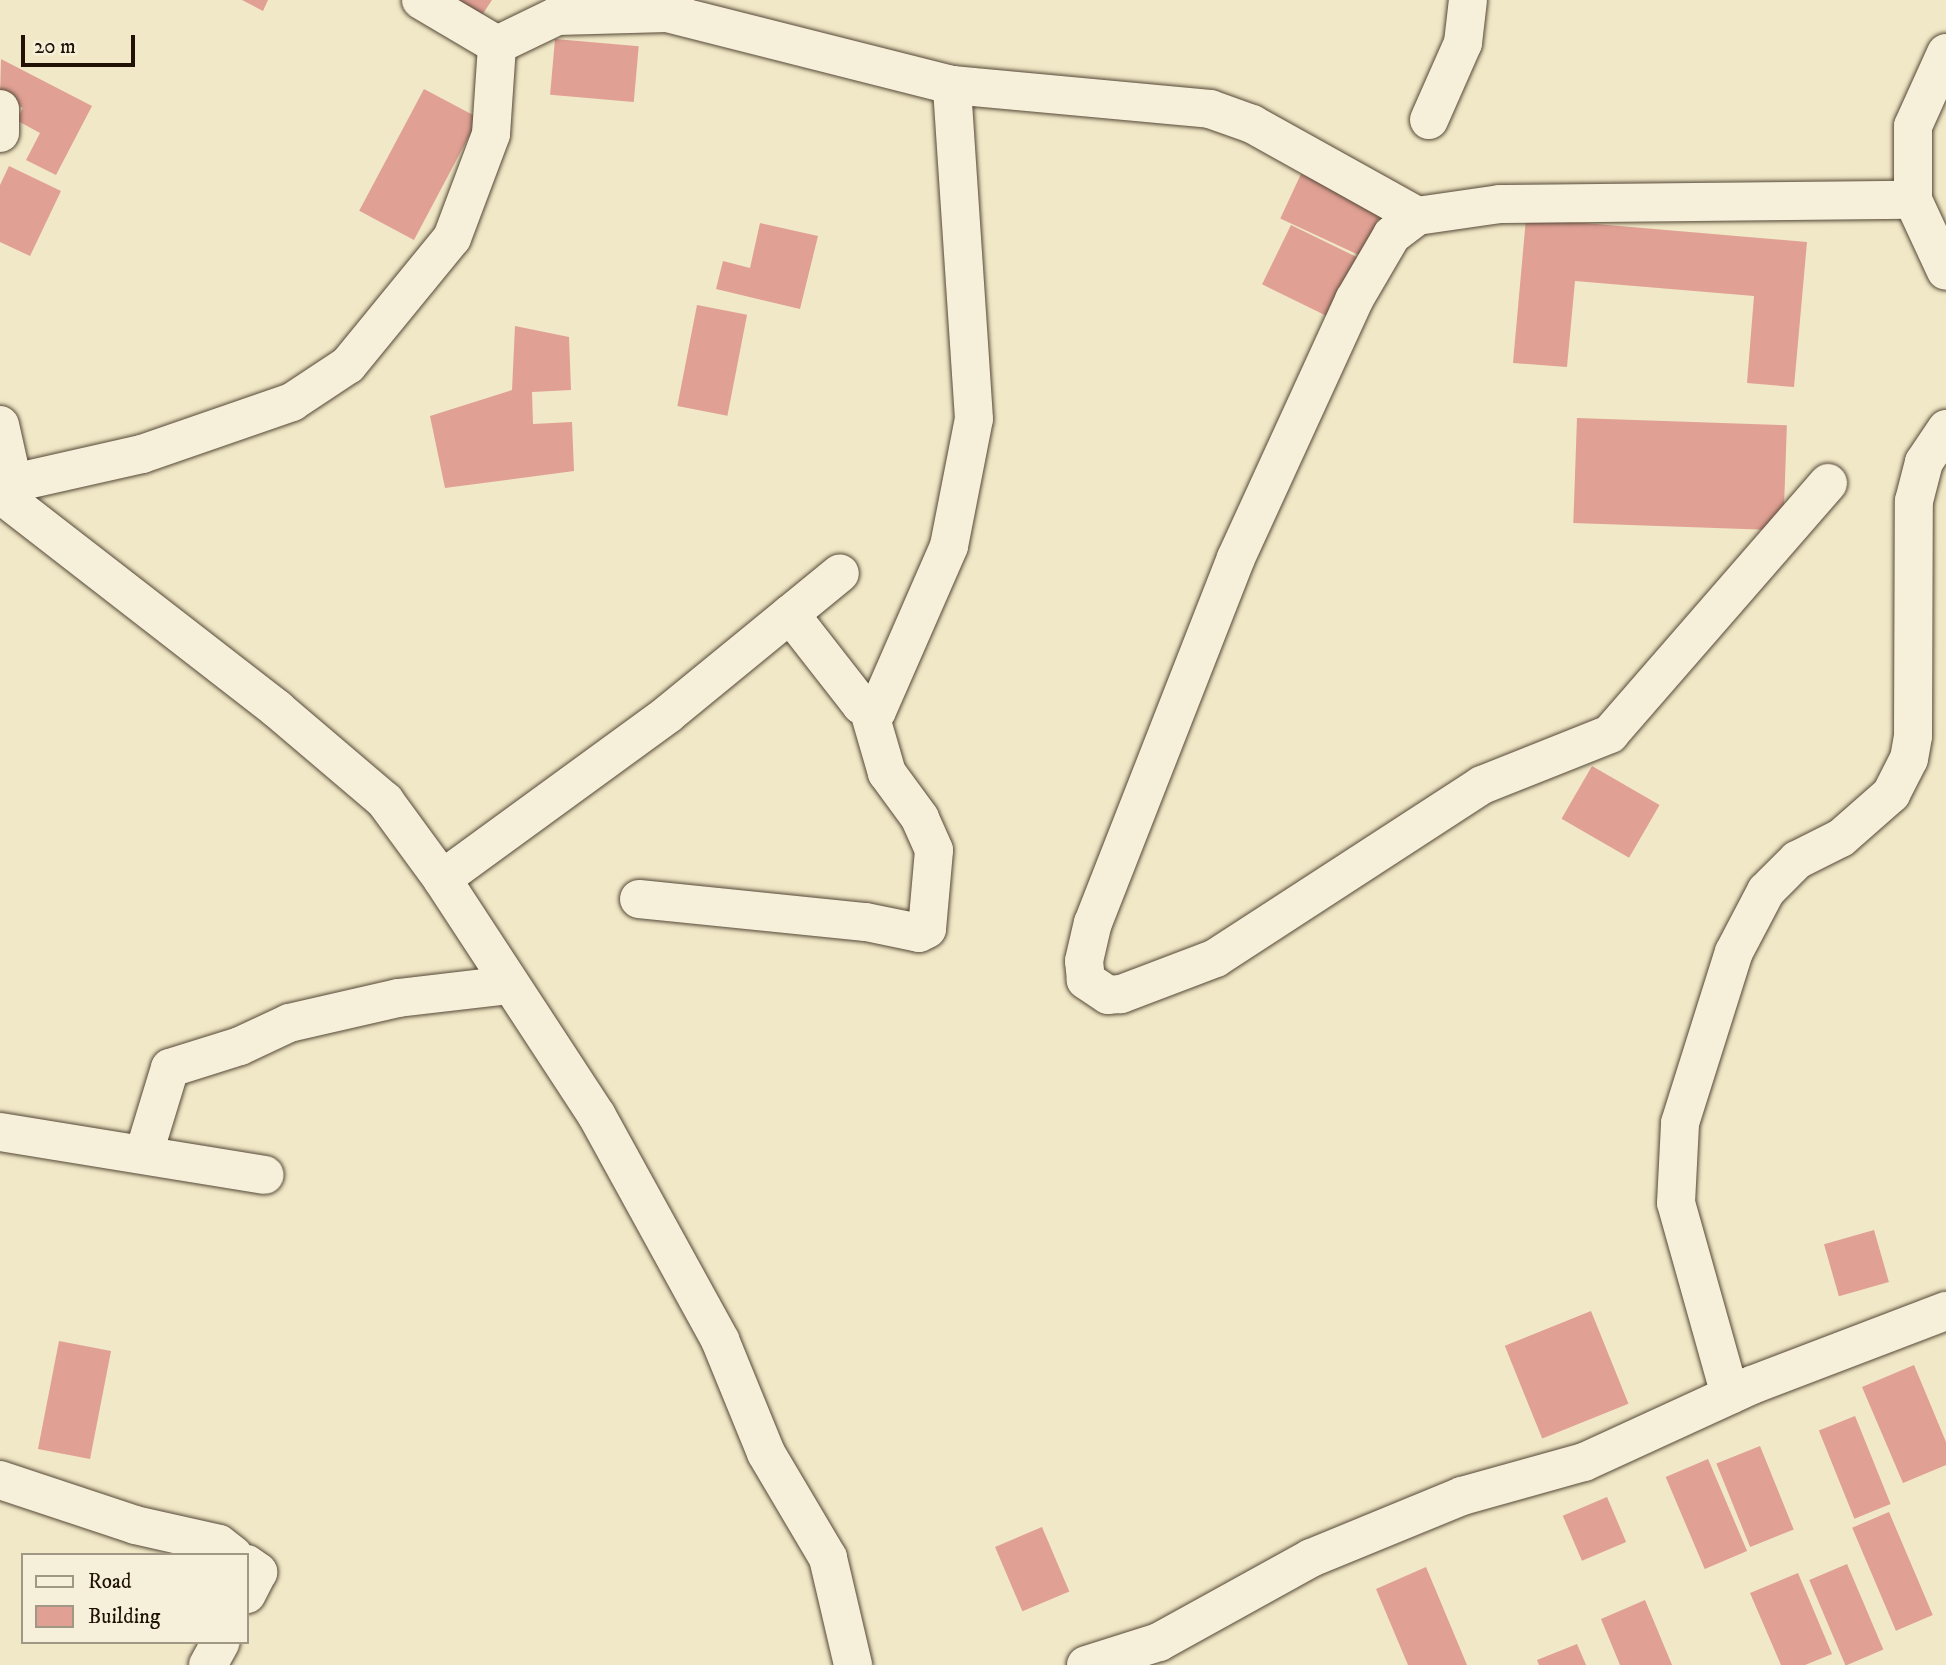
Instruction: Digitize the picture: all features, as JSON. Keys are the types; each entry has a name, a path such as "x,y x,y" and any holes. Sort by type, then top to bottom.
{"street":[{"path":"421,0 497,45"},
{"path":"1429,120 1463,43 1468,0"},
{"path":"497,45 556,16 671,6 953,85 1210,109 1252,124 1417,216"},
{"path":"4,487 142,454 292,402 348,365 452,238 491,134 497,45"},
{"path":"1946,53 1913,127 1913,200 1946,271"},
{"path":"869,711 881,706 949,546 974,419 953,85"},
{"path":"0,109 0,133"},
{"path":"1828,483 1610,734 1482,785 1216,958 1121,994 1097,990 1086,980 1084,961 1093,923 1236,558 1354,300 1392,235 1417,216 1500,204 1913,200"},
{"path":"0,425 4,487 277,709 385,801 474,923 508,985 597,1116 720,1340 766,1453 828,1558 853,1665"},
{"path":"1731,1395 1676,1203 1680,1123 1734,953 1766,891 1797,860 1841,838 1891,794 1909,759 1913,736 1914,501 1924,462 1946,429"},
{"path":"442,879 668,714 839,573"},
{"path":"639,899 866,922 919,933 927,929 934,850 920,818 887,773 869,711 790,614"},
{"path":"144,1153 170,1068 240,1046 289,1023 398,998 508,985"},
{"path":"0,1132 144,1153 265,1175"},
{"path":"1086,1665 1159,1643 1311,1558 1462,1496 1584,1462 1731,1395 1946,1311"},
{"path":"0,1480 135,1525 219,1544 230,1553"},
{"path":"248,1565 258,1572 248,1592"},
{"path":"208,1665 219,1644"}],"building":[{"path":"242,0 268,0 263,11"},
{"path":"454,0 492,0 480,18"},
{"path":"555,39 639,46 634,102 550,95"},
{"path":"1,59 92,106 56,175 26,160 40,133 16,120 23,108 0,96"},
{"path":"424,89 479,118 414,240 359,211"},
{"path":"9,166 61,191 30,256 0,242 0,185"},
{"path":"1301,174 1382,212 1361,256 1280,218"},
{"path":"1526,218 1807,242 1794,387 1747,383 1754,296 1575,281 1567,367 1513,363"},
{"path":"760,223 818,236 800,309 716,289 723,261 750,268"},
{"path":"1291,225 1359,258 1330,318 1262,284"},
{"path":"697,305 747,315 727,416 677,406"},
{"path":"515,326 569,337 571,390 532,392 533,424 572,422 574,471 445,488 430,416 512,390"},
{"path":"1577,418 1787,425 1783,530 1573,523"},
{"path":"1592,766 1660,805 1629,858 1562,819"},
{"path":"1874,1230 1889,1282 1839,1296 1824,1244"},
{"path":"1591,1311 1628,1404 1542,1439 1505,1346"},
{"path":"59,1341 111,1351 90,1459 38,1449"},
{"path":"1914,1365 1946,1442 1946,1465 1903,1483 1862,1387"},
{"path":"1855,1416 1891,1504 1854,1519 1819,1431"},
{"path":"1760,1446 1794,1529 1750,1547 1716,1464"},
{"path":"1708,1459 1747,1551 1705,1569 1666,1477"},
{"path":"1607,1497 1626,1542 1582,1561 1563,1516"},
{"path":"1889,1512 1933,1615 1896,1631 1852,1528"},
{"path":"1042,1527 1069,1591 1022,1611 995,1547"},
{"path":"1847,1564 1883,1650 1845,1665 1809,1580"},
{"path":"1426,1567 1467,1665 1408,1665 1376,1589"},
{"path":"1798,1573 1832,1654 1805,1665 1781,1665 1750,1593"},
{"path":"1645,1600 1672,1665 1620,1665 1601,1619"},
{"path":"1577,1644 1586,1665 1539,1665 1537,1660"}]}
